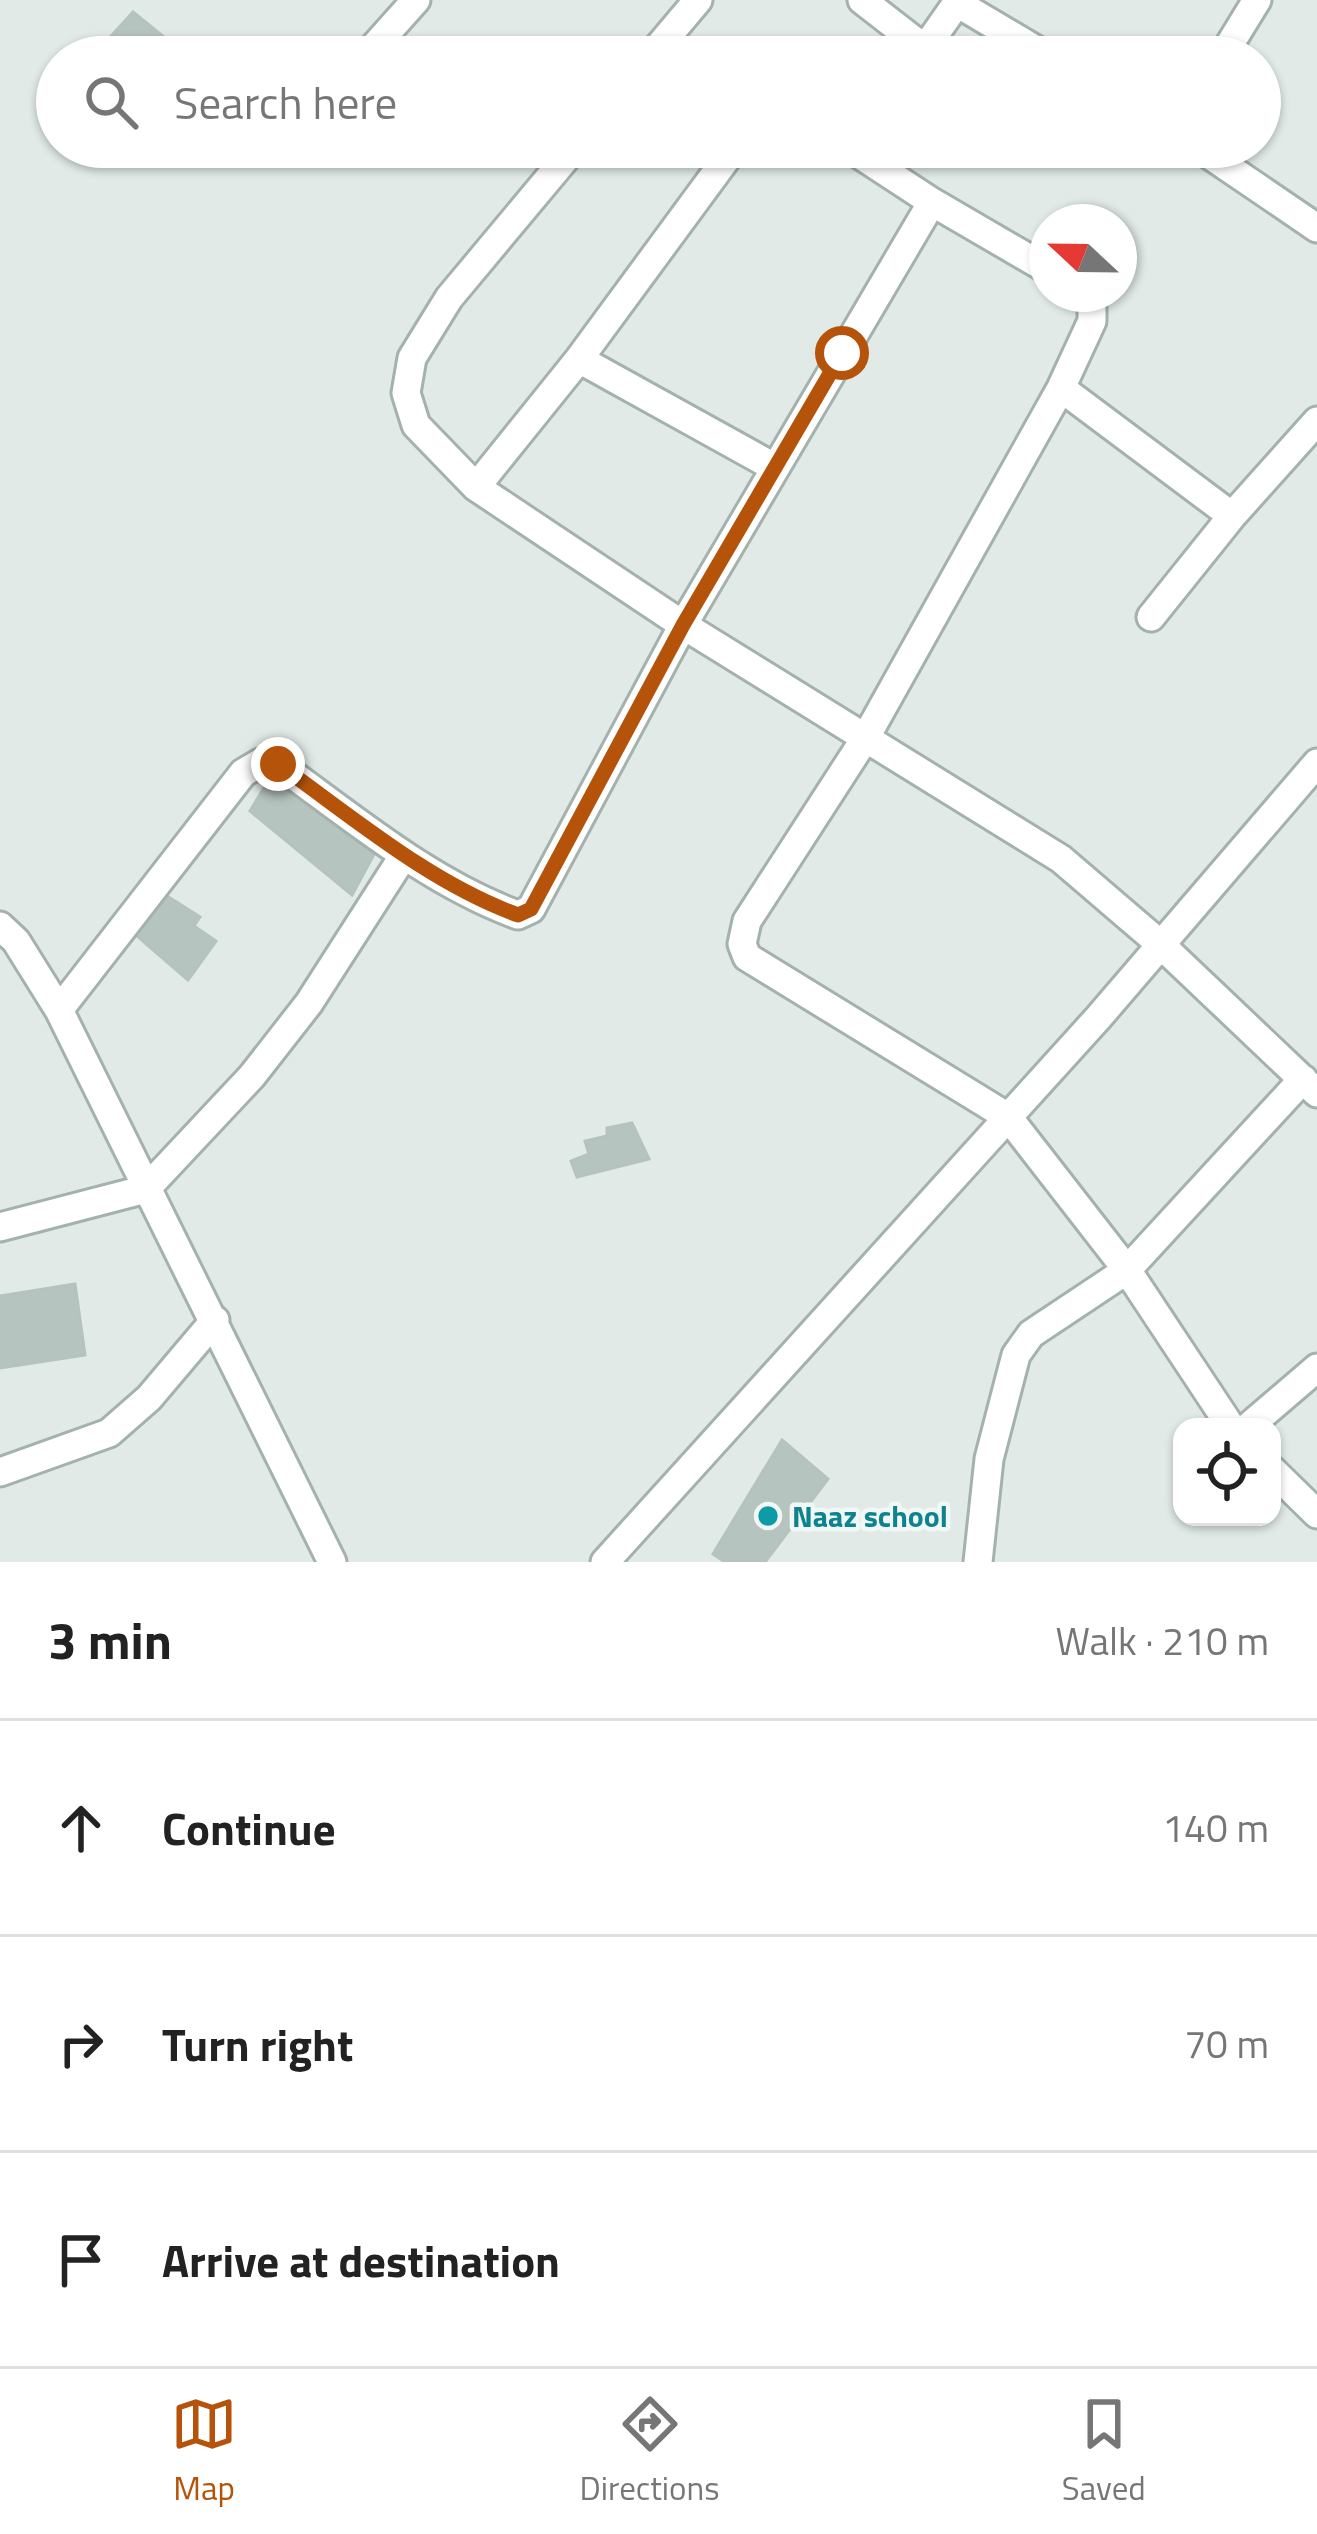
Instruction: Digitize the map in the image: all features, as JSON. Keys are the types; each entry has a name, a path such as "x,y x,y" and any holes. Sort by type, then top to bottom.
{"street":[{"path":"384,36 416,0"},
{"path":"668,36 698,0"},
{"path":"862,0 903,36"},
{"path":"1235,36 1257,0"},
{"path":"934,36 958,2 1014,36"},
{"path":"557,168 449,298 412,358 406,393 416,425 476,487 683,625 1061,859 1159,943 1310,1086 1126,1270 1031,1334 1016,1355 989,1459 978,1562"},
{"path":"476,487 579,359 720,168"},
{"path":"882,168 1029,259"},
{"path":"1229,168 1317,228"},
{"path":"58,1010 243,772 260,763 278,764 404,854 496,907 518,915 531,909 683,625 932,202"},
{"path":"1092,312 1061,388 866,736 747,921 742,944 747,957 1008,1118 1126,1270 1225,1418"},
{"path":"579,359 774,467"},
{"path":"1061,388 1232,516"},
{"path":"1150,617 1317,421"},
{"path":"605,1562 1008,1118 1317,763"},
{"path":"0,1227 146,1189 252,1076 295,1022 404,854"},
{"path":"0,926 16,940 58,1010 332,1562"},
{"path":"0,1472 109,1433 149,1398 215,1320"},
{"path":"1259,1418 1317,1368"},
{"path":"1281,1479 1317,1514"}],"building":[{"path":"133,12 163,36 111,36"},
{"path":"273,773 378,847 352,895 250,811"},
{"path":"159,891 200,917 194,926 216,941 188,980 129,929"},
{"path":"632,1123 649,1159 577,1177 571,1161 589,1154 585,1141 607,1136 607,1128"},
{"path":"75,1284 85,1355 0,1368 0,1296"},
{"name":"Naaz school","path":"782,1440 828,1479 765,1562 725,1562 713,1554"}],"place":[{"name":"Naaz school","path":"768,1516"}],"route":[{"path":"278,764 404,854 496,907 518,915 531,909 683,625 842,353"}]}
